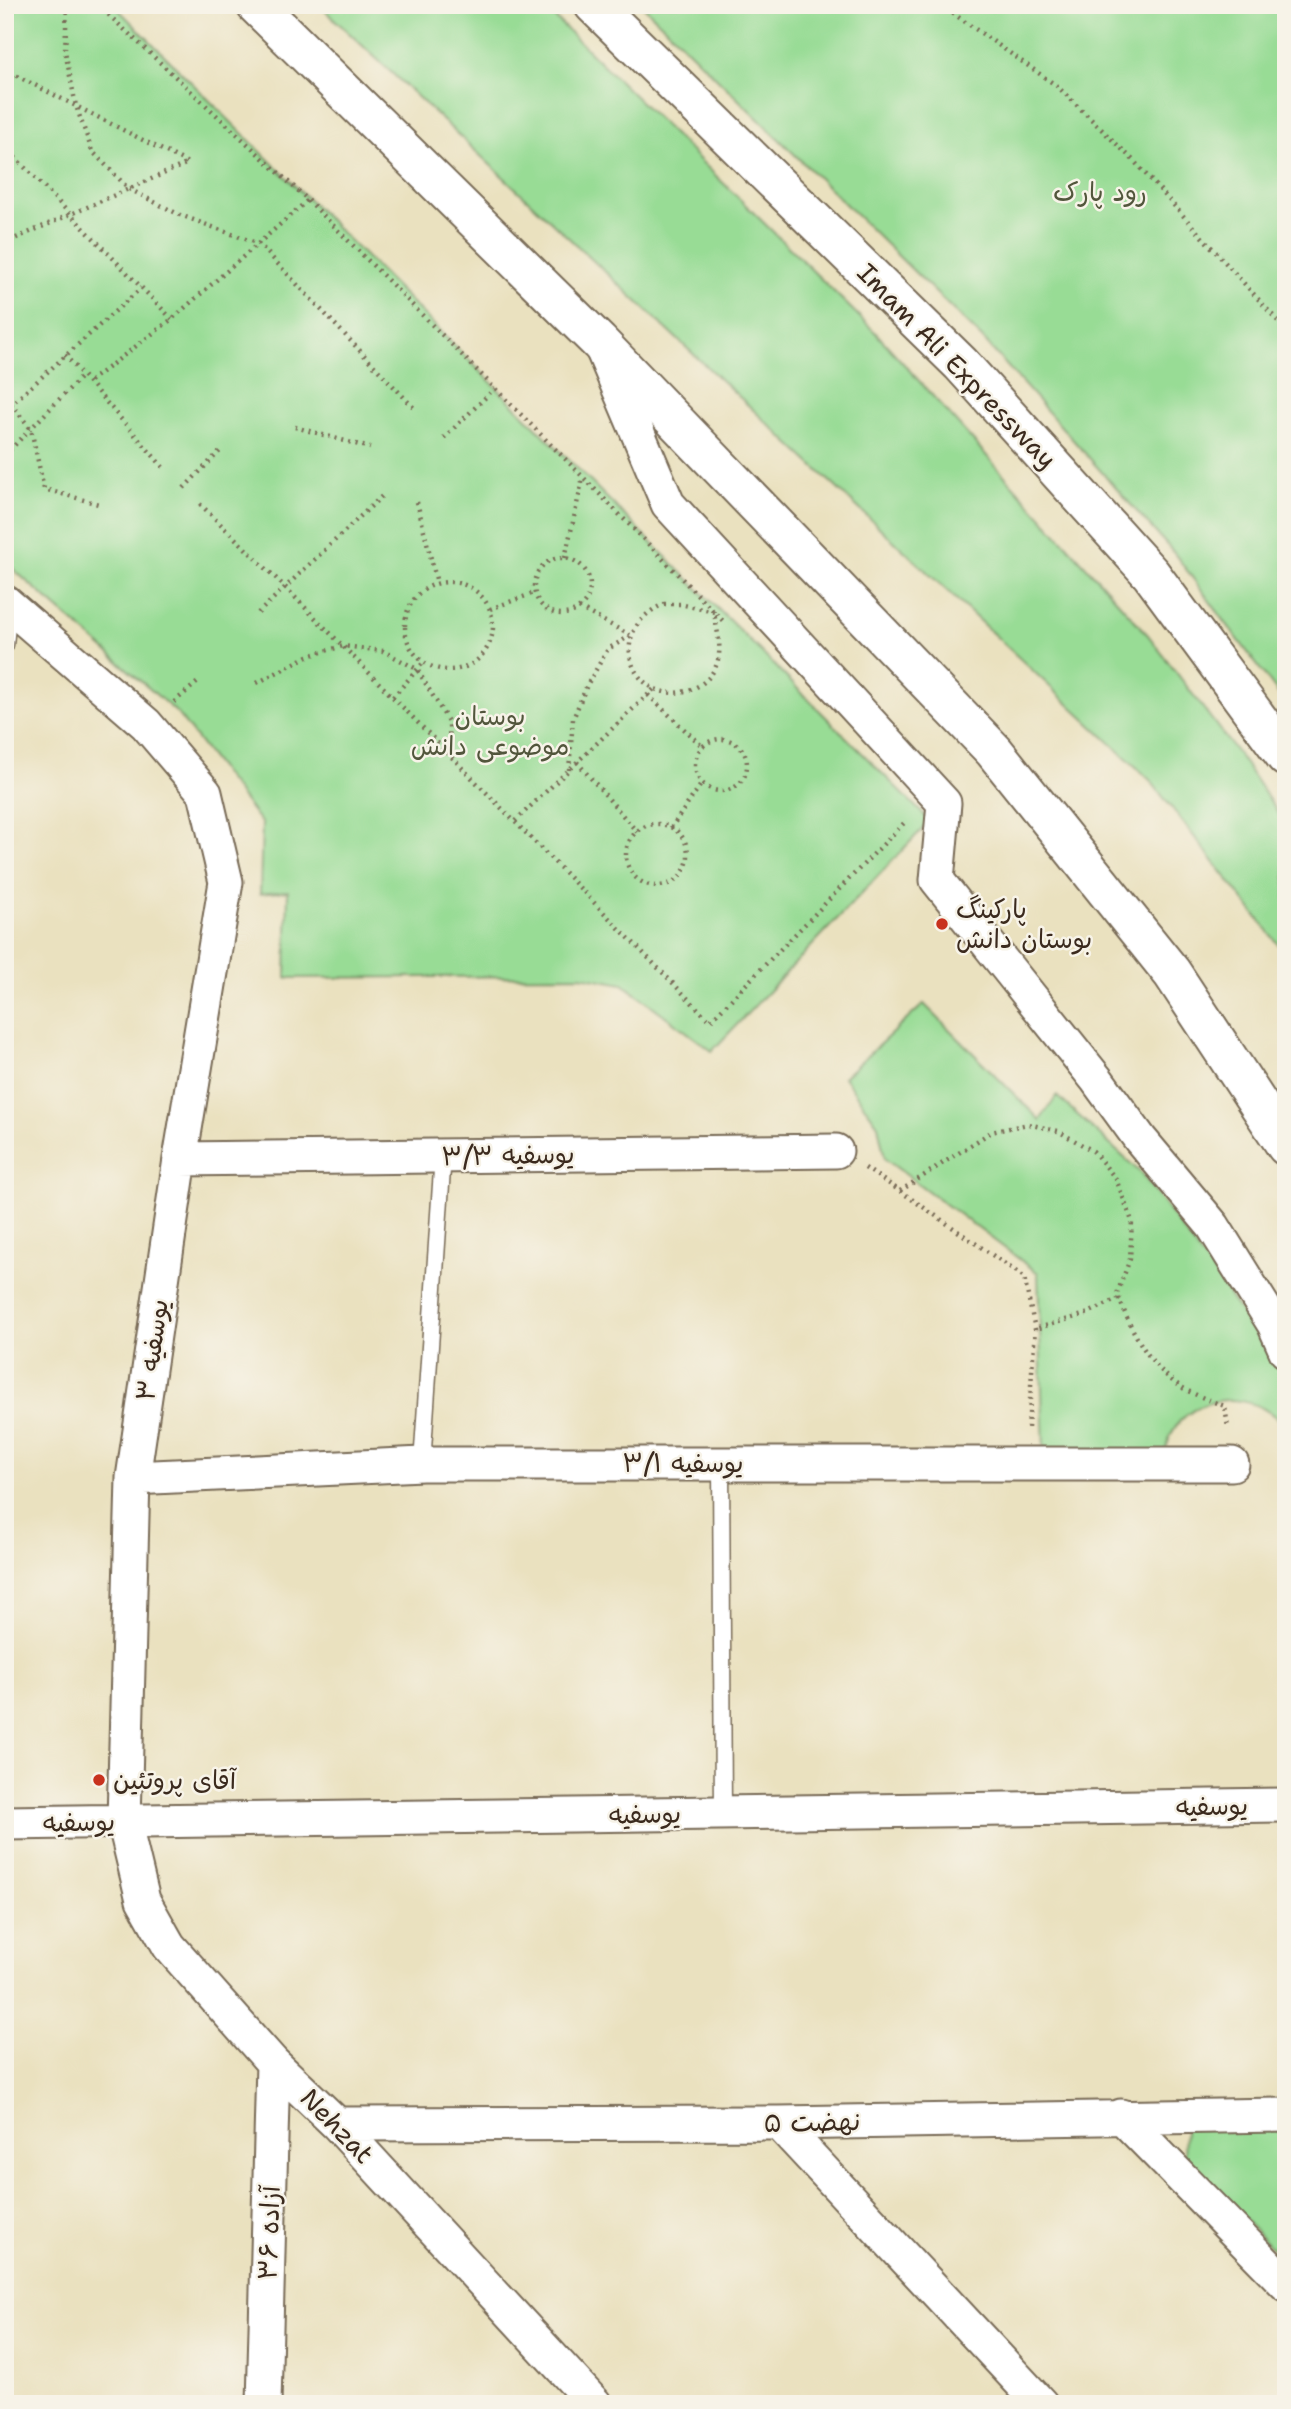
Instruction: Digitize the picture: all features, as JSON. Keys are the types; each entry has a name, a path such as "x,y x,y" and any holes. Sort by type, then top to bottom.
{"highway":[{"path":"256,5 599,342 994,751 1172,973 1286,1146"},
{"name":"Imam Ali Expressway","path":"594,5 961,364 1151,574 1286,757"}],"street":[{"path":"599,342 668,504 944,803 937,880 1097,1080 1140,1139 1213,1226 1274,1324 1286,1351"},
{"name":"یوسفیه ۳","path":"7,604 146,724 205,793 226,882 180,1159 134,1479 124,1821"},
{"name":"یوسفیه ۳/۳","path":"180,1159 836,1151"},
{"name":"یوسفیه ۳/۱","path":"134,1479 422,1464 1232,1464"},
{"name":"یوسفیه","path":"5,1823 1286,1805"},
{"name":"Nehzat","path":"124,1821 143,1899 169,1946 273,2063 337,2124 587,2399"},
{"name":"آزاده ۳۶","path":"264,2404 273,2063"},
{"name":"نهضت ۵","path":"337,2124 779,2123 1286,2115"},
{"path":"1121,2116 1286,2284"},
{"path":"779,2123 1041,2404"}],"lane":[{"path":"5,645 7,604"},
{"path":"422,1464 443,1155"},
{"path":"722,1463 723,1813"}],"path":[{"path":"67,5 65,51 76,106 92,151 129,189 180,215 259,244 416,410"},
{"path":"97,5 308,200 733,631"},
{"path":"941,5 1057,86 1133,160 1286,330"},
{"path":"1271,5 1286,16"},
{"path":"5,89 13,74 188,163 5,243"},
{"path":"5,147 172,319"},
{"path":"90,381 172,319 308,200"},
{"path":"5,410 141,288"},
{"path":"65,355 163,467"},
{"path":"5,455 82,376"},
{"path":"443,438 495,388"},
{"path":"11,404 31,429 44,489 102,505"},
{"path":"295,427 370,448"},
{"path":"184,488 223,448"},
{"path":"565,558 583,477"},
{"path":"258,612 384,494"},
{"path":"417,502 437,583"},
{"path":"200,504 393,696 710,1021 905,821"},
{"path":"554,558 565,558 576,561 584,568 590,589 579,608 558,614 539,603 533,582 537,571 544,564 554,558"},
{"path":"437,583 463,583 474,589 490,609 493,625 491,641 482,655 470,665 454,670 438,669 423,663 412,650 405,635 405,618 411,602 422,590 437,583"},
{"path":"490,609 534,593"},
{"path":"664,604 680,604 714,612 719,646 718,661 711,676 699,686 685,692 669,693 654,689 642,679 633,667 629,651 631,635 638,621 649,611 664,604"},
{"path":"579,608 631,635"},
{"path":"569,771 573,719 587,685 608,649 631,635"},
{"path":"257,683 308,656 343,646 383,651 417,669 449,723 450,756"},
{"path":"393,696 423,663"},
{"path":"515,821 654,689"},
{"path":"649,695 702,746"},
{"path":"711,740 731,741 740,747 748,765 746,775 739,784 731,790 721,792 710,790 702,783 696,775 694,765 702,746 711,740"},
{"path":"577,762 637,832"},
{"path":"671,828 702,783"},
{"path":"659,824 681,835 687,846 688,858 678,879 655,886 643,883 634,875 628,865 626,852 629,841 637,832 648,825 659,824"},
{"path":"901,1191 991,1132 1028,1124 1058,1131 1093,1151 1116,1179 1132,1221 1130,1259 1117,1294 1118,1299 1086,1314 1035,1329"},
{"path":"836,1151 901,1191 1024,1277 1035,1329 1026,1464"},
{"path":"1117,1294 1132,1332 1155,1365 1187,1391 1225,1406 1232,1464"}],"green space":[{"name":"بوستان موضوعی دانش","path":"5,5 114,5 930,821 712,1051 623,984 581,976 286,978 288,891 260,894 262,824 176,712 5,562"},
{"path":"319,5 542,5 875,332 1148,635 1243,761 1286,825 1286,954 1149,779"},
{"name":"رود پارک","path":"642,5 1286,5 1286,704 1174,553 983,339"},
{"path":"924,1004 1040,1120 1057,1096 1141,1173 1212,1270 1281,1372 1286,1385 1286,1428 1276,1417 1250,1403 1221,1401 1193,1410 1177,1424 1163,1460 1044,1451 1038,1273 885,1159 878,1125 844,1077"},
{"path":"1185,2126 1286,2131 1286,2262 1184,2158"}],"place":[{"name":"پارکینگ بوستان دانش","path":"942,924"},
{"name":"آقای پروتئین","path":"99,1780"}]}
